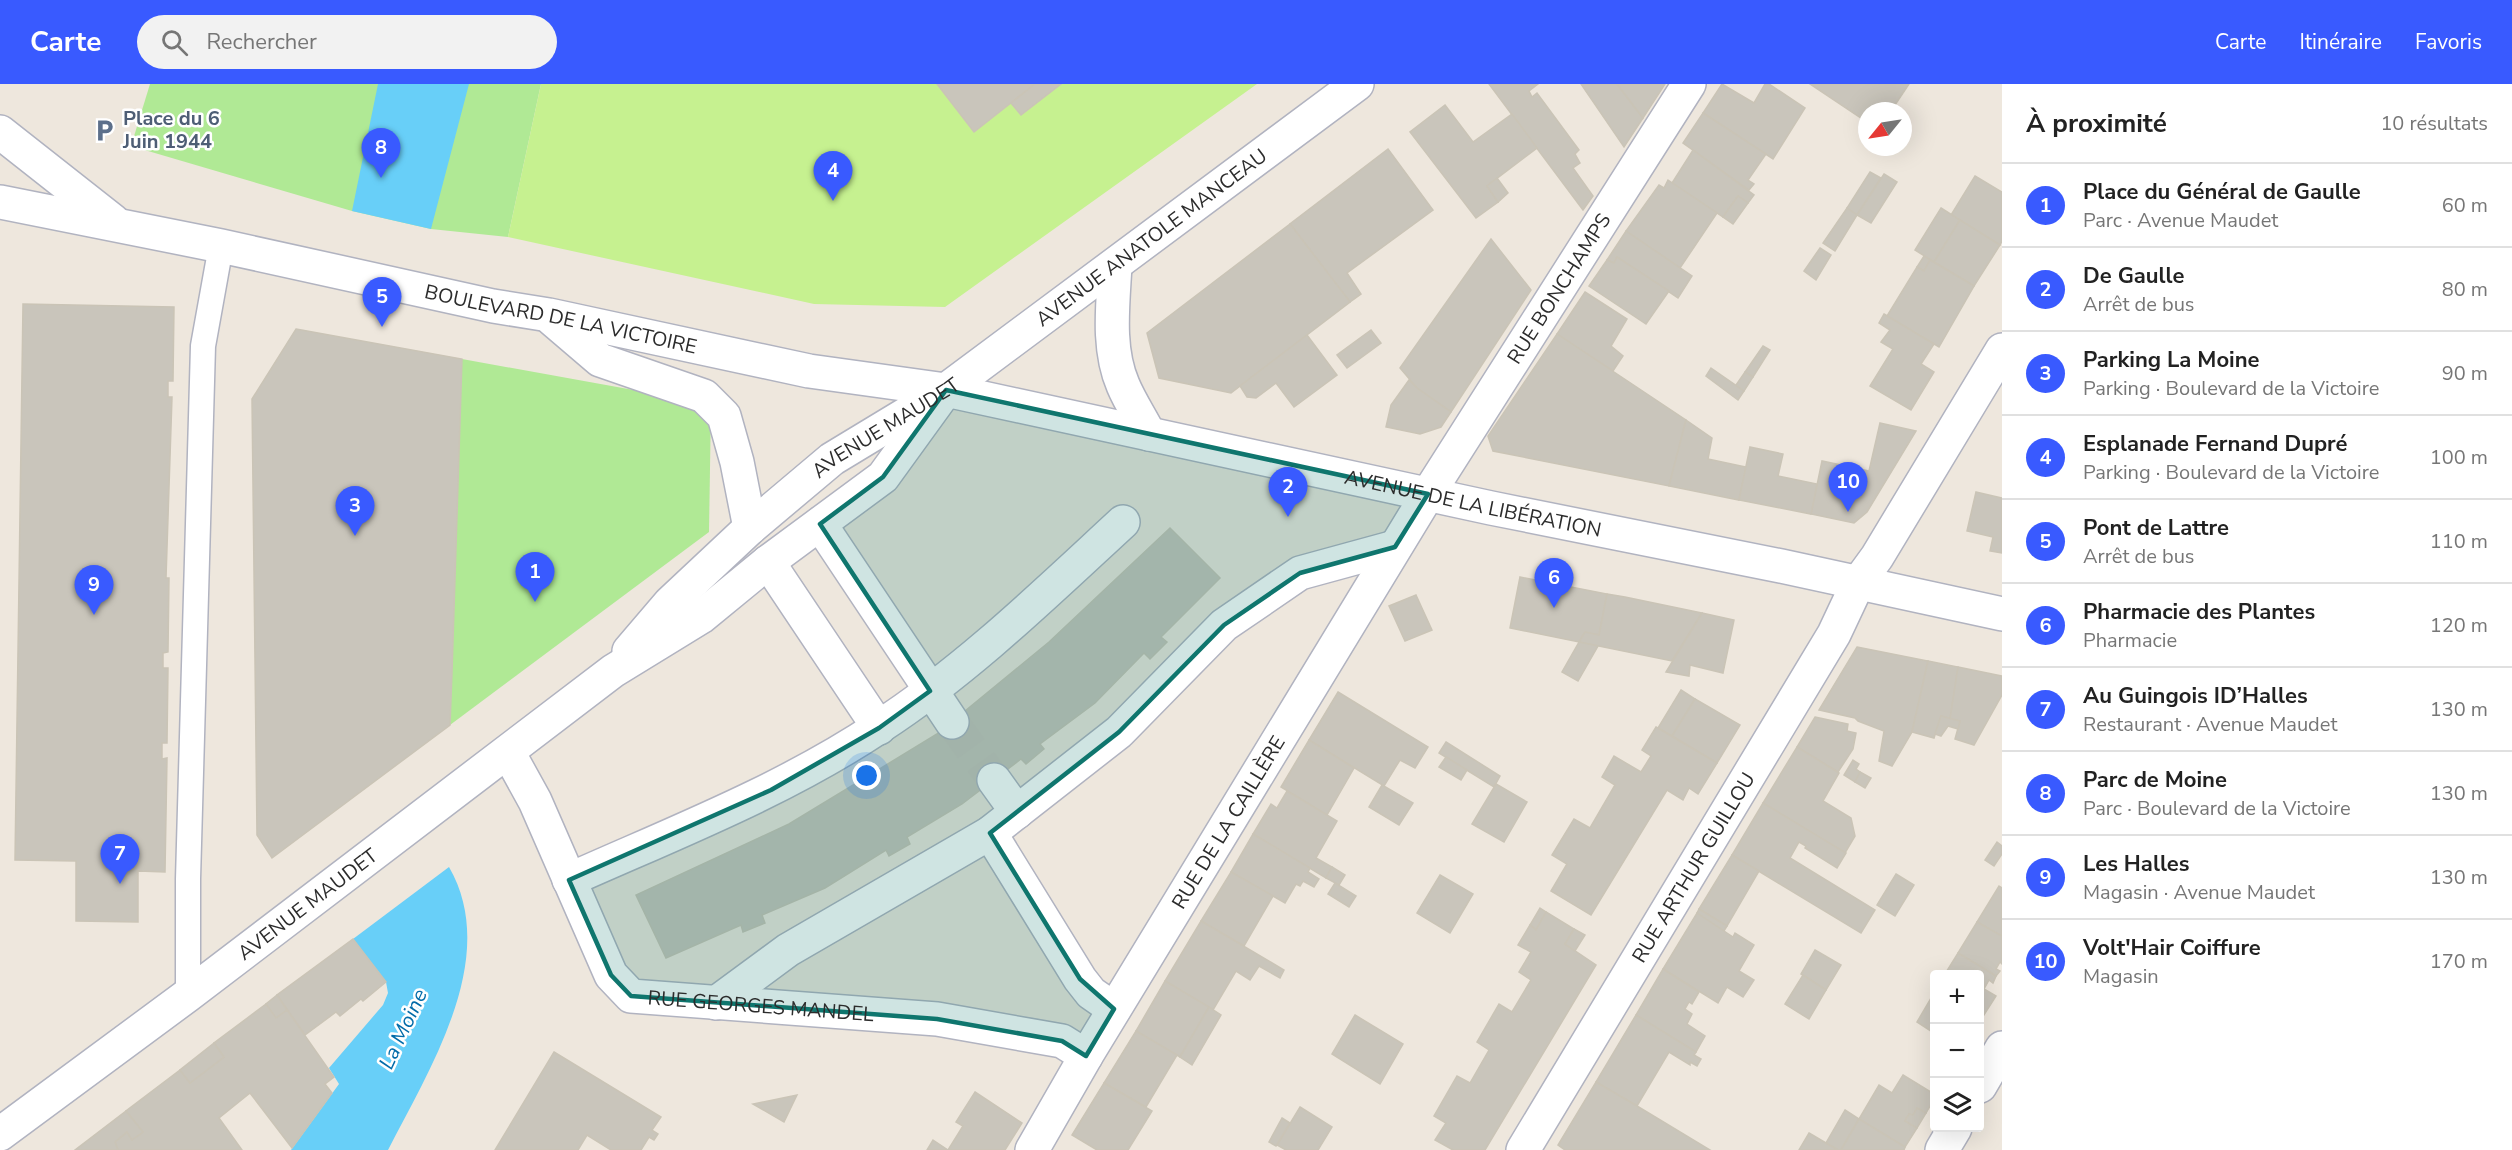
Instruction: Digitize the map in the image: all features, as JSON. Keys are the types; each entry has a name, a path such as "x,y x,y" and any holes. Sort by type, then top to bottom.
{"street":[{"name":"AVENUE ANATOLE MANCEAU","path":"946,390 1357,84"},
{"name":"RUE BONCHAMPS","path":"1428,494 1689,84"},
{"path":"0,132 120,226"},
{"name":"BOULEVARD DE LA VICTOIRE","path":"0,202 221,246 493,306 549,315 809,371 946,390"},
{"path":"1115,265 1112,330 1115,356 1122,384 1149,434"},
{"path":"549,315 600,360 704,396 724,416 737,462 750,528"},
{"name":"RUE ARTHUR GUILLOU","path":"1523,1150 1834,634 1858,583 1877,557 2002,350"},
{"name":"AVENUE DE LA LIBÉRATION","path":"946,390 2002,614"},
{"name":"AVENUE MAUDET","path":"0,1134 188,995 613,671 701,617 768,562 883,477 946,390"},
{"name":"AVENUE MAUDET","path":"613,671 669,603 750,528 832,459 946,390"},
{"name":"RUE DE LA CAILLÈRE","path":"1032,1150 1114,1009 1428,494"},
{"path":"569,880 771,790 879,728 930,691 1040,599 1123,522"},
{"path":"820,524 952,722"},
{"path":"716,1003 788,950 990,833 1119,732 1224,625 1300,573 1395,547"},
{"path":"768,562 879,728"},
{"name":"RUE GEORGES MANDEL","path":"508,752 528,786 611,975 631,996 937,1019 1062,1041 1086,1056"},
{"path":"994,780 1017,812"},
{"path":"990,833 1080,980 1091,993 1114,1009"},
{"path":"1984,1079 2002,1048"},
{"path":"1942,1150 1953,1132"}],"lane":[{"path":"188,995 188,879 203,346 221,246"}],"highlighted area":[{"path":"946,390 1428,494 1395,547 1300,573 1224,625 1119,732 990,833 1080,979 1114,1009 1086,1056 1062,1041 937,1019 631,996 611,975 569,880 771,790 879,728 930,691 820,524 883,477"}],"green space":[{"path":"150,84 541,84 508,237 431,229 352,211 131,146"},
{"path":"541,84 937,84 974,132 1035,84 1257,84 945,307 814,304 508,237"},
{"path":"462,359 711,404 709,532 450,725"}],"water":[{"path":"378,84 469,84 431,229 352,211"},
{"name":"La Moine","path":"449,867 463,902 467,938 464,974 454,1012 439,1048 388,1150 291,1150 339,1084 329,1068 383,1005 388,993 386,982 353,939"}],"building":[{"path":"937,84 1035,84 974,132"},
{"path":"1035,84 1061,84 1021,115 1011,103"},
{"path":"1489,84 1538,84 1529,91 1532,97 1537,93 1579,150 1575,154 1580,163 1573,168 1593,196 1583,210"},
{"path":"1581,84 1617,84 1643,118 1624,147"},
{"path":"1617,84 1665,84 1643,118"},
{"path":"1722,84 1754,103 1765,84 1769,84 1805,108 1773,159 1703,113"},
{"path":"1810,84 1909,84 1897,102 1858,102 1858,116"},
{"path":"1445,105 1473,142 1512,114 1537,148 1487,186 1498,202 1476,218 1410,132"},
{"path":"1703,113 1766,154 1748,180 1754,184 1749,190 1683,143"},
{"path":"1388,149 1433,210 1347,273 1361,294 1350,302 1290,224"},
{"path":"1693,150 1754,195 1748,203 1738,196 1723,217 1672,183"},
{"path":"1870,172 1881,178 1857,215 1847,208"},
{"path":"1884,174 1897,182 1871,223 1857,215"},
{"path":"1975,176 2002,192 2002,241 2000,245 1951,215"},
{"path":"1497,178 1508,193 1498,202 1487,186"},
{"path":"1668,180 1717,213 1680,268 1626,231 1659,185 1664,188"},
{"path":"1738,196 1748,203 1733,224 1723,217"},
{"path":"1847,208 1857,215 1835,251 1823,243"},
{"path":"1941,208 1960,220 1934,262 1915,250"},
{"path":"1960,220 2000,245 1974,286 1934,262"},
{"path":"1290,224 1350,302 1231,393 1159,378 1147,333"},
{"path":"1626,231 1692,276 1678,298 1617,257 1614,263 1607,260"},
{"path":"1491,239 1531,290 1451,412 1417,388 1400,368"},
{"path":"1820,248 1831,255 1816,280 1804,271"},
{"path":"1924,256 1930,260 1924,271 1917,267"},
{"path":"1617,257 1669,291 1646,324 1589,286 1607,260 1614,263"},
{"path":"1930,260 1974,286 1939,347 1887,316 1917,267 1924,271"},
{"path":"1585,292 1627,319 1611,346 1623,356 1613,371 1557,334"},
{"path":"23,304 174,307 173,381 168,381 168,397 172,397 166,578 169,578 168,652 163,653 163,668 168,668 167,743 162,743 162,759 167,758 165,872 138,871 138,922 76,921 76,861 15,860"},
{"path":"1884,314 1934,344 1921,364 1934,372 1911,410 1870,386 1893,349 1881,342 1890,330 1879,323"},
{"path":"296,329 462,359 450,725 272,858 257,835 252,399"},
{"path":"1371,330 1381,343 1347,368 1337,355"},
{"path":"1557,334 1686,420 1669,486 1493,451 1488,436"},
{"path":"1307,335 1337,375 1294,407 1276,383 1256,398 1247,397 1240,386"},
{"path":"1763,346 1770,350 1753,377 1745,372"},
{"path":"1711,368 1744,391 1738,400 1706,376"},
{"path":"1745,372 1753,377 1744,391 1736,385"},
{"path":"1409,380 1451,412 1441,427 1420,434 1386,427 1391,405"},
{"path":"1686,420 1712,438 1708,459 1746,467 1739,500 1669,486"},
{"path":"1880,423 1916,431 1867,512 1854,523 1811,514 1822,461 1869,471"},
{"path":"1750,447 1783,454 1778,476 1817,484 1811,514 1739,500"},
{"path":"1976,492 2002,498 2002,553 1990,551 1993,537 1967,531"},
{"path":"1170,528 1220,578 1161,637 1167,642 1150,659 1144,653 1095,703 1040,744 1044,749 1026,764 1021,759 962,804 907,837 910,844 889,856 886,850 825,888 762,915 765,923 743,932 741,925 666,958 636,895 789,824 937,734 1049,642"},
{"path":"1520,577 1607,594 1599,635 1585,632 1579,642 1510,628"},
{"path":"1607,594 1702,613 1672,661 1579,642 1585,632 1599,635"},
{"path":"1416,595 1432,630 1405,641 1389,606"},
{"path":"1702,613 1734,620 1723,673 1690,665 1689,676 1666,672"},
{"path":"1579,642 1598,646 1578,681 1562,672"},
{"path":"1857,647 1928,661 1912,732 1892,766 1879,761 1884,731 1855,718 1819,710"},
{"path":"1928,661 1958,667 1950,719 1941,716 1934,738 1912,732"},
{"path":"1958,667 2002,676 2002,695 1974,745 1955,739 1960,721 1950,719"},
{"path":"1681,690 1695,699 1672,736 1658,728"},
{"path":"1338,692 1428,747 1415,768 1400,760 1384,786 1309,740"},
{"path":"1695,699 1740,725 1717,763 1672,736"},
{"path":"1941,716 1960,721 1958,729 1948,726 1941,736 1935,734"},
{"path":"1815,717 1848,724 1847,731 1856,733 1853,749 1838,772 1797,747"},
{"path":"1656,727 1717,763 1698,794 1689,788 1683,800 1667,790 1591,915 1551,891 1567,864 1552,855 1574,819 1590,828 1615,785 1602,777 1614,756 1641,772 1651,756 1642,750"},
{"path":"1309,740 1354,768 1327,815 1281,787"},
{"path":"1446,742 1500,776 1494,787 1439,753"},
{"path":"1797,747 1839,773 1823,801 1851,818 1855,836 1845,853 1763,803"},
{"path":"1446,757 1467,770 1461,780 1439,767"},
{"path":"1853,760 1859,764 1856,769 1860,772 1855,782 1844,775"},
{"path":"1860,772 1871,778 1865,788 1855,782"},
{"path":"1496,784 1527,802 1504,842 1472,824"},
{"path":"1382,785 1413,803 1399,825 1369,807"},
{"path":"1287,791 1337,821 1316,858 1332,867 1326,878 1253,834 1271,804 1277,808"},
{"path":"1763,803 1846,853 1837,868 1799,842 1790,858 1875,910 1861,933 1732,855"},
{"path":"1253,834 1310,868 1308,872 1319,879 1314,887 1303,881 1300,886 1296,884 1285,903 1231,872"},
{"path":"1997,842 2002,846 2002,854 1994,866 1985,860"},
{"path":"1732,855 1759,871 1727,926 1699,909"},
{"path":"1332,867 1345,875 1339,885 1326,878"},
{"path":"1231,872 1273,896 1244,946 1201,921"},
{"path":"1896,874 1914,885 1895,916 1877,905"},
{"path":"1440,875 1473,894 1450,933 1417,913"},
{"path":"1335,883 1356,896 1349,907 1328,894"},
{"path":"1999,886 2002,888 2002,936 1977,922"},
{"path":"1540,908 1546,912 1536,930 1530,925"},
{"path":"1699,909 1727,926 1724,931 1697,913"},
{"path":"1546,912 1574,929 1565,944 1596,965 1485,1150 1453,1150 1435,1140 1446,1123 1434,1116 1457,1076 1470,1083 1489,1050 1477,1042 1499,1004 1512,1012 1531,980 1519,972 1531,952 1518,945 1530,925 1536,930"},
{"path":"1697,913 1733,937 1735,933 1754,945 1739,971 1754,980 1743,997 1727,987 1718,1003 1663,969"},
{"path":"1201,921 1284,970 1280,978 1259,966 1250,980 1236,971 1213,1010 1165,981"},
{"path":"1977,922 2002,936 2002,964 2000,962 1996,969 2000,971 1996,976 1958,953"},
{"path":"1574,929 1585,935 1575,951 1565,944"},
{"path":"353,939 386,982 363,1001 361,999 340,1016 336,1012 305,1035 277,995"},
{"path":"1815,950 1841,965 1826,990 1801,974"},
{"path":"1958,953 1996,976 1993,983 1989,980 1984,989 1984,970 1947,970"},
{"path":"1663,969 1699,992 1692,1004 1689,1002 1685,1009 1692,1014 1687,1024 1705,1036 1696,1052 1636,1015"},
{"path":"1803,975 1826,990 1809,1019 1785,1004"},
{"path":"1165,981 1209,1007 1180,1057 1136,1031"},
{"path":"1984,989 1996,996 1984,1015"},
{"path":"277,995 287,1010 276,1018 266,1004"},
{"path":"1930,1000 1930,1030 1917,1022"},
{"path":"266,1004 276,1018 287,1010 334,1077 325,1084 332,1093 292,1148 250,1093 219,1118 242,1150 118,1150 115,1142 127,1132 132,1140 143,1132 126,1111 180,1070 190,1083 224,1057 214,1043"},
{"path":"1209,1007 1221,1015 1192,1065 1180,1057"},
{"path":"1355,1015 1403,1044 1380,1084 1332,1054"},
{"path":"1636,1015 1696,1052 1694,1055 1701,1059 1697,1066 1690,1062 1690,1065 1669,1052 1637,1106 1596,1082"},
{"path":"1136,1031 1177,1055 1146,1107 1104,1083"},
{"path":"214,1043 224,1057 190,1083 180,1070"},
{"path":"554,1052 661,1117 652,1130 658,1134 654,1140 649,1137 641,1150 611,1150 587,1135 578,1150 495,1150"},
{"path":"1903,1075 1930,1092 1930,1106 1926,1113 1917,1108 1913,1115 1909,1114 1905,1121 1917,1128 1905,1147 1859,1119 1879,1085 1892,1093"},
{"path":"1596,1082 1710,1150 1565,1150 1558,1145"},
{"path":"1104,1083 1152,1111 1128,1150 1097,1150 1072,1135"},
{"path":"975,1092 1022,1123 1005,1150 948,1150 963,1126 956,1122"},
{"path":"797,1095 784,1122 753,1104"},
{"path":"1300,1107 1332,1127 1318,1150 1286,1150 1277,1145"},
{"path":"1917,1108 1926,1113 1917,1128 1905,1121 1909,1114 1913,1115"},
{"path":"1845,1110 1859,1119 1841,1150 1838,1150 1826,1143"},
{"path":"126,1111 143,1132 132,1140 127,1132 115,1142 118,1150 75,1150"},
{"path":"1282,1118 1290,1123 1276,1146 1269,1142"},
{"path":"1859,1119 1905,1147 1904,1150 1841,1150"},
{"path":"1809,1133 1826,1143 1838,1150 1799,1150"},
{"path":"933,1140 948,1150 927,1150"}],"tunnel":[{"path":"952,722 994,780"}],"place":[{"name":"Place du 6 Juin 1944","path":"105,130"},
{"name":"Parc de Moine","path":"381,178"},
{"name":"Esplanade Fernand Dupré","path":"833,201"},
{"name":"Pont de Lattre","path":"382,327"},
{"name":"Volt'Hair Coiffure","path":"1848,512"},
{"name":"De Gaulle","path":"1288,517"},
{"name":"Parking La Moine","path":"355,536"},
{"name":"Place du Général de Gaulle","path":"535,602"},
{"name":"Pharmacie des Plantes","path":"1554,608"},
{"name":"Les Halles","path":"94,615"},
{"name":"Au Guingois ID’Halles","path":"120,884"}]}
